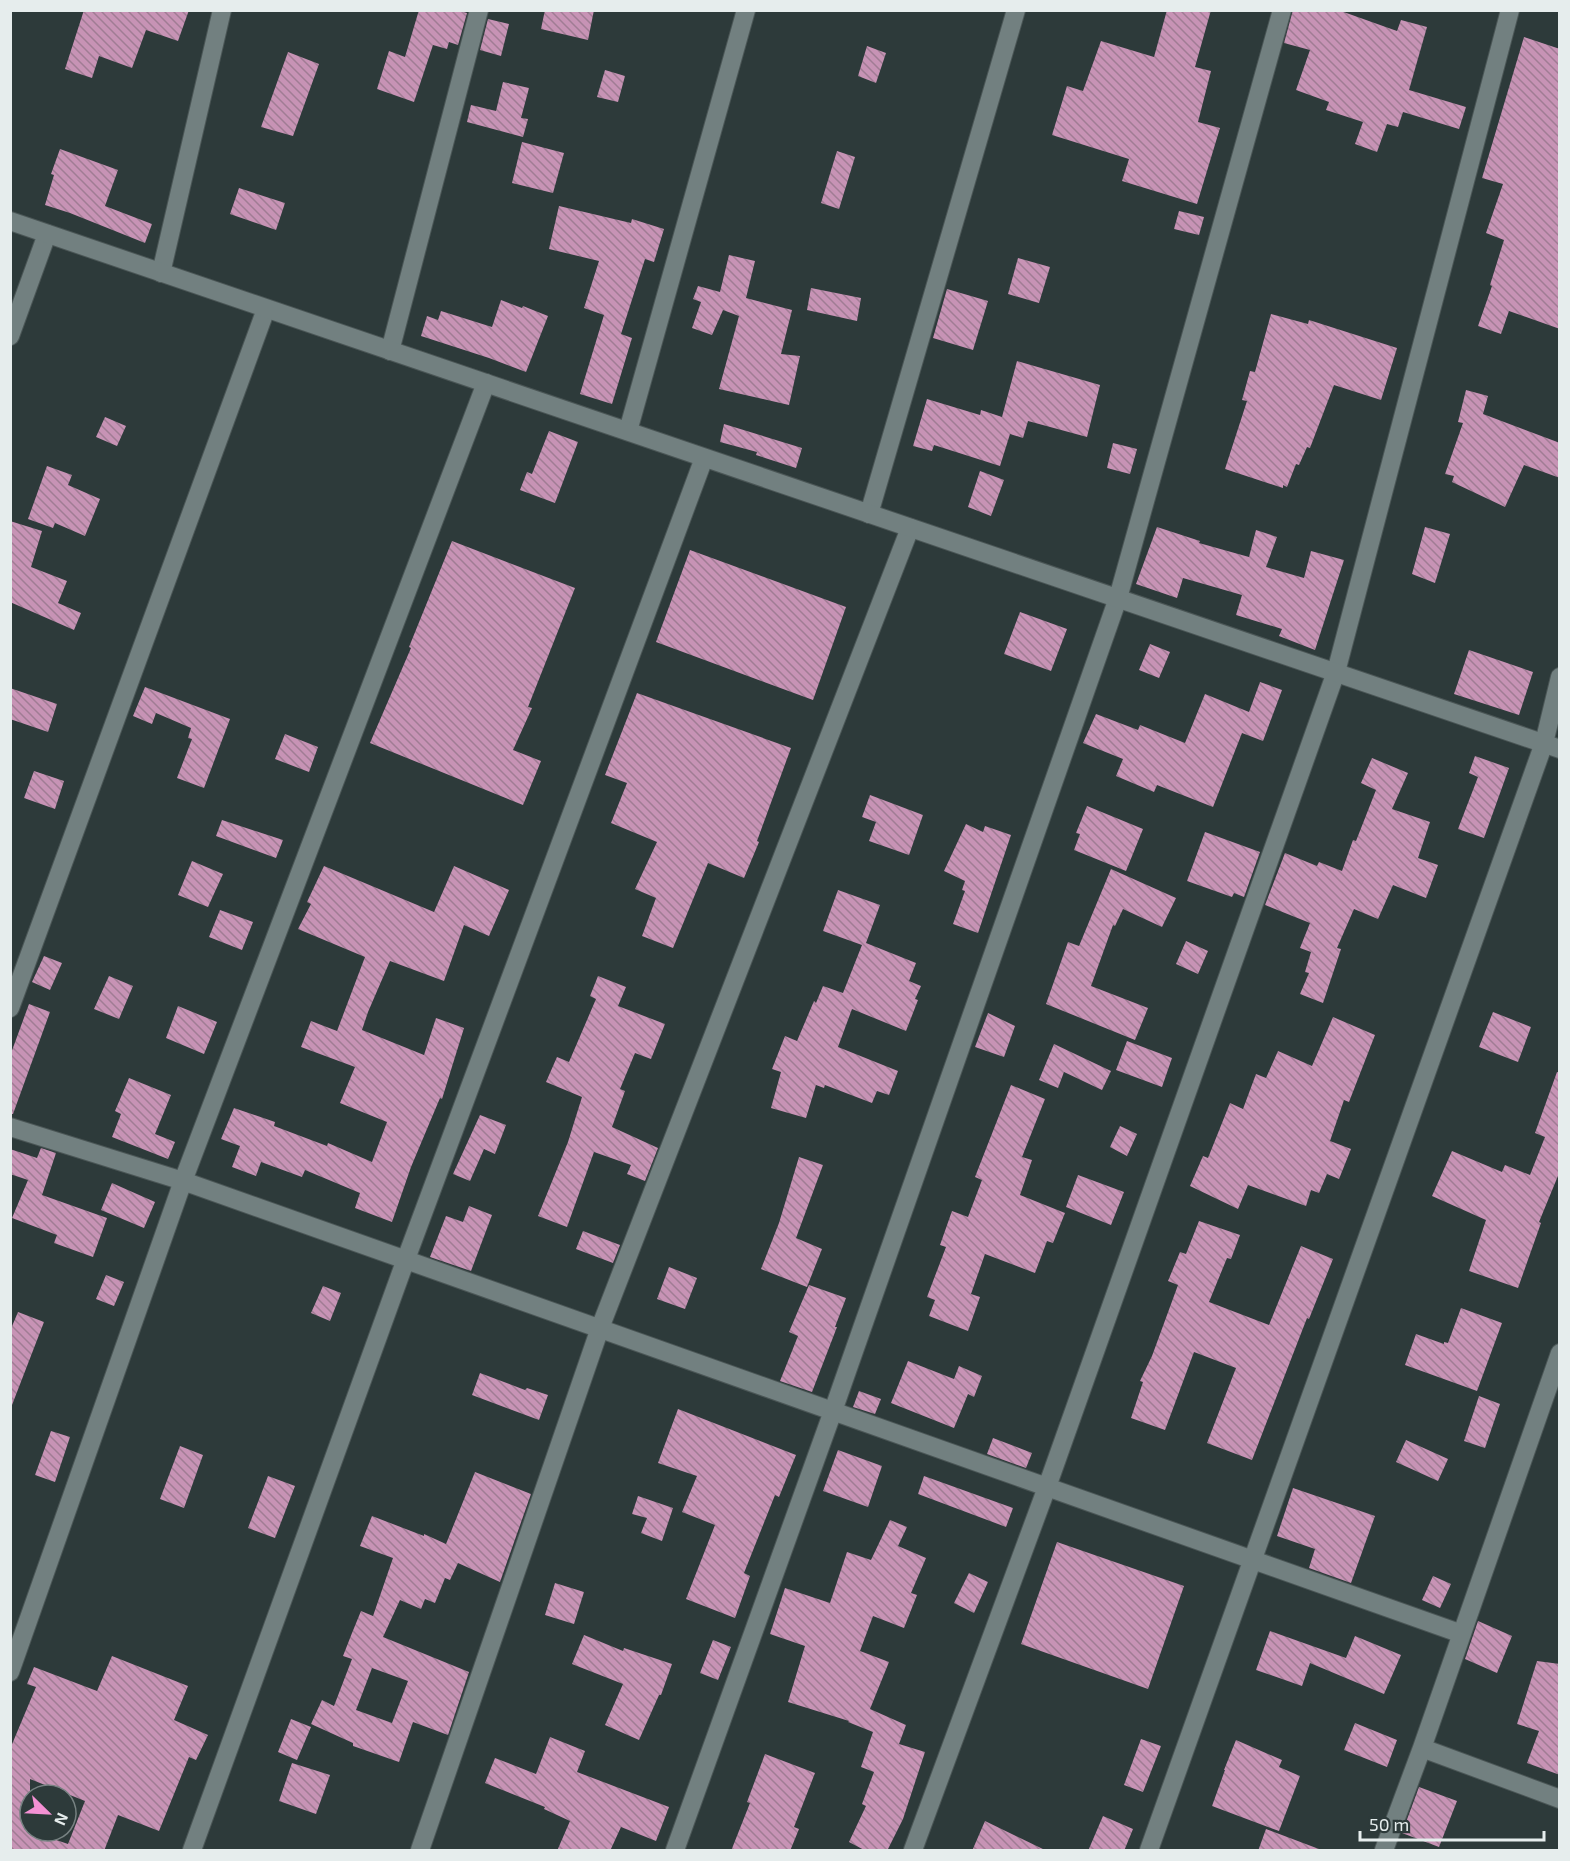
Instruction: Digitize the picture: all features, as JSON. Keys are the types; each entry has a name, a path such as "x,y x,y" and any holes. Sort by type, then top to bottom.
{"street":[{"path":"161,273 222,10"},
{"path":"390,351 479,10"},
{"path":"628,431 746,10"},
{"path":"869,514 1016,10"},
{"path":"675,1851 1118,598 1282,10"},
{"path":"913,1851 1047,1487 1336,672 1510,10"},
{"path":"10,221 1552,746"},
{"path":"10,336 47,234"},
{"path":"10,1008 266,309"},
{"path":"10,1672 183,1180 486,383"},
{"path":"192,1851 406,1259 704,458"},
{"path":"420,1851 600,1328 910,528"},
{"path":"1149,1851 1552,746 1560,677"},
{"path":"10,1127 183,1180 1462,1634"},
{"path":"1384,1851 1560,1353"},
{"path":"1422,1748 1560,1799"}],"building":[{"path":"84,10 189,10 178,41 146,30 132,68 99,56 92,78 65,69"},
{"path":"419,10 456,10 467,13 458,45 449,42 447,49 433,45 414,102 377,89 389,51 405,57"},
{"path":"545,10 594,10 588,40 541,29"},
{"path":"1167,10 1211,10 1195,67 1211,71 1198,122 1220,128 1197,204 1122,181 1129,159 1052,135 1067,86 1083,91 1101,41 1154,57"},
{"path":"1293,10 1338,10 1397,31 1401,20 1427,27 1409,90 1466,107 1459,129 1403,112 1398,127 1387,124 1377,152 1355,144 1363,122 1326,110 1329,102 1296,90 1310,50 1284,43"},
{"path":"488,19 509,24 501,56 480,50"},
{"path":"1524,37 1560,49 1560,329 1509,311 1501,334 1478,326 1492,286 1490,285 1504,240 1486,233 1503,184 1482,178"},
{"path":"867,46 886,53 876,83 858,76"},
{"path":"288,52 319,64 293,136 261,127"},
{"path":"605,70 625,76 618,102 597,97"},
{"path":"503,82 529,88 521,118 528,119 523,137 467,122 471,105 496,111"},
{"path":"522,142 564,153 553,193 512,183"},
{"path":"60,149 118,170 105,206 152,224 145,243 45,205 54,175 51,174"},
{"path":"837,151 855,157 839,209 821,203"},
{"path":"239,188 285,203 276,230 230,214"},
{"path":"559,206 631,223 632,219 664,229 654,262 645,259 621,334 632,338 612,404 580,394 604,315 584,308 599,261 549,249"},
{"path":"1179,211 1204,217 1199,235 1174,229"},
{"path":"729,255 755,261 746,298 792,310 781,354 800,356 789,405 719,389 739,316 723,310 712,335 692,328 701,302 693,299 698,286 720,292"},
{"path":"1018,258 1050,267 1039,303 1008,294"},
{"path":"811,288 861,298 857,321 807,310"},
{"path":"947,289 988,301 973,350 933,338"},
{"path":"501,300 548,316 526,372 421,336 427,316 438,320 441,311 492,327"},
{"path":"1271,314 1308,324 1309,320 1397,348 1381,400 1334,385 1310,448 1307,447 1299,465 1296,464 1287,487 1283,485 1283,488 1225,469 1247,401 1242,400 1250,371 1255,372"},
{"path":"1017,361 1100,385 1087,437 1028,421 1023,438 1010,434 1000,466 934,445 932,451 913,446 927,399 980,415 981,410 1002,417"},
{"path":"1466,390 1488,396 1483,414 1560,443 1560,478 1524,465 1505,507 1452,482 1454,476 1445,474 1463,423 1458,422"},
{"path":"105,417 126,426 117,446 96,437"},
{"path":"724,424 802,448 796,468 756,455 757,452 720,442"},
{"path":"549,431 578,442 555,503 520,490 527,472 532,474"},
{"path":"1113,443 1137,449 1130,474 1107,468"},
{"path":"47,466 72,475 68,485 100,499 85,536 55,523 53,528 28,519"},
{"path":"980,471 1004,480 991,516 968,507"},
{"path":"10,521 42,531 31,567 67,581 58,603 81,613 74,630 10,602"},
{"path":"1157,527 1200,541 1199,543 1249,557 1256,530 1277,537 1266,567 1304,578 1311,551 1344,560 1315,650 1279,636 1282,629 1236,615 1242,595 1183,578 1177,598 1136,584"},
{"path":"1425,527 1450,534 1435,583 1412,574"},
{"path":"452,541 575,588 528,707 532,708 513,750 541,761 523,805 370,743 411,648 409,647"},
{"path":"690,550 846,607 813,700 656,642"},
{"path":"1020,612 1067,629 1051,671 1004,654"},
{"path":"1150,644 1170,652 1159,678 1139,670"},
{"path":"1469,650 1533,672 1519,715 1454,694"},
{"path":"1260,682 1282,690 1263,741 1242,733 1213,807 1157,785 1154,792 1116,776 1123,759 1083,743 1096,714 1138,730 1140,725 1185,743 1205,694 1249,712"},
{"path":"145,687 230,719 204,788 177,778 192,739 188,738 191,728 156,713 152,724 133,716"},
{"path":"10,688 57,704 48,732 10,719"},
{"path":"637,693 791,748 757,841 759,842 744,878 708,863 673,948 642,936 656,898 635,889 657,842 611,823 627,783 605,775"},
{"path":"285,734 318,747 309,772 275,759"},
{"path":"1475,756 1509,768 1484,838 1458,829 1478,777 1469,773"},
{"path":"1372,758 1408,773 1392,809 1430,822 1418,858 1438,865 1426,898 1393,885 1378,919 1354,909 1337,948 1341,949 1323,1003 1300,994 1309,973 1305,972 1311,952 1300,948 1310,923 1265,905 1285,853 1317,866 1319,862 1342,871 1353,840 1356,841 1376,790 1361,783"},
{"path":"34,771 64,781 55,809 24,798"},
{"path":"870,795 923,815 909,855 869,841 876,822 862,817"},
{"path":"1087,806 1143,829 1126,871 1074,850 1080,834 1076,833"},
{"path":"222,820 283,840 276,858 216,836"},
{"path":"966,824 983,832 985,826 1011,835 978,933 953,924 965,891 962,890 965,881 944,871"},
{"path":"1205,832 1260,852 1244,897 1234,893 1232,897 1187,881"},
{"path":"192,861 223,874 208,907 178,895"},
{"path":"324,866 434,912 454,866 509,890 489,936 464,925 444,981 390,961 368,1012 362,1030 424,1055 436,1018 464,1028 442,1099 440,1098 411,1167 392,1222 355,1208 360,1193 305,1170 302,1177 261,1162 256,1176 232,1167 240,1146 221,1139 234,1108 275,1122 274,1126 327,1146 328,1143 372,1162 387,1122 340,1103 355,1067 301,1047 311,1021 337,1031 365,957 298,929 311,904 307,902"},
{"path":"1111,869 1176,898 1162,927 1123,909 1115,926 1113,925 1091,986 1148,1008 1135,1040 1046,1004 1068,942 1079,946"},
{"path":"838,890 880,905 866,943 916,963 909,981 921,986 906,1031 852,1009 838,1047 898,1071 889,1095 877,1091 872,1103 825,1085 824,1088 816,1085 806,1118 771,1108 781,1072 772,1069 785,1036 797,1041 823,986 843,993 862,945 823,931"},
{"path":"220,910 253,922 242,950 209,937"},
{"path":"1186,941 1208,951 1198,974 1176,964"},
{"path":"44,956 62,963 50,990 32,982"},
{"path":"109,976 133,986 119,1019 94,1009"},
{"path":"598,976 626,987 618,1006 665,1024 651,1059 635,1053 620,1089 625,1091 612,1127 658,1148 645,1181 627,1174 631,1165 594,1152 567,1227 538,1216 568,1142 582,1097 546,1082 557,1057 569,1062 596,999 590,996"},
{"path":"29,1004 50,1012 13,1114 10,1114 10,1056"},
{"path":"178,1006 217,1022 204,1054 166,1038"},
{"path":"1493,1012 1531,1027 1518,1062 1479,1047"},
{"path":"988,1013 1015,1026 1004,1057 975,1047"},
{"path":"1333,1017 1375,1035 1349,1102 1344,1100 1330,1141 1351,1149 1339,1179 1327,1174 1319,1193 1311,1190 1306,1206 1248,1185 1238,1209 1190,1186 1203,1156 1208,1158 1230,1103 1243,1109 1256,1074 1266,1078 1278,1051 1312,1066"},
{"path":"1127,1041 1172,1058 1162,1087 1116,1070"},
{"path":"1054,1044 1111,1071 1102,1090 1064,1072 1058,1088 1039,1080"},
{"path":"1557,1072 1560,1072 1560,1171 1539,1222 1541,1223 1518,1288 1469,1271 1486,1220 1432,1196 1452,1151 1502,1172 1505,1165 1530,1175 1545,1137 1535,1133"},
{"path":"129,1078 171,1095 155,1134 175,1142 168,1159 112,1137 121,1114 115,1111"},
{"path":"1011,1085 1045,1099 1022,1157 1032,1160 1020,1195 1065,1213 1053,1243 1047,1241 1035,1273 985,1254 971,1294 980,1297 968,1331 929,1316 935,1300 927,1297 946,1247 940,1245 952,1211 968,1217 982,1180 975,1177"},
{"path":"480,1115 506,1125 495,1154 484,1149 470,1181 453,1174"},
{"path":"1120,1126 1137,1134 1127,1156 1110,1147"},
{"path":"41,1148 56,1153 42,1195 107,1218 93,1257 54,1243 57,1235 12,1218 28,1180 10,1174 10,1149 37,1158"},
{"path":"799,1157 823,1165 796,1238 822,1249 807,1287 761,1269 779,1223"},
{"path":"1078,1175 1124,1192 1111,1225 1066,1207"},
{"path":"112,1183 155,1202 144,1228 101,1210"},
{"path":"469,1206 492,1215 471,1271 430,1257 446,1216 463,1222"},
{"path":"1199,1221 1240,1235 1231,1259 1227,1258 1209,1302 1269,1325 1301,1246 1333,1259 1309,1319 1307,1318 1252,1460 1207,1443 1236,1368 1194,1352 1165,1430 1131,1418 1143,1382 1140,1381 1152,1356 1178,1285 1168,1281 1180,1252 1186,1254"},
{"path":"583,1231 620,1245 613,1263 576,1249"},
{"path":"669,1267 697,1278 685,1309 657,1299"},
{"path":"106,1275 124,1282 114,1306 96,1299"},
{"path":"809,1285 846,1298 812,1392 780,1381 798,1336 789,1332"},
{"path":"323,1286 341,1293 330,1321 311,1313"},
{"path":"1461,1308 1502,1323 1477,1391 1405,1365 1416,1334 1444,1344 1444,1342 1448,1343"},
{"path":"18,1312 44,1322 12,1405 10,1405 10,1331"},
{"path":"908,1361 954,1379 959,1366 982,1376 974,1397 968,1394 954,1428 891,1403"},
{"path":"480,1373 525,1390 527,1388 548,1395 539,1420 472,1395"},
{"path":"859,1391 881,1399 875,1414 853,1407"},
{"path":"1479,1396 1500,1404 1485,1448 1464,1441"},
{"path":"678,1409 796,1455 779,1497 775,1495 744,1573 750,1576 735,1618 686,1599 715,1525 682,1512 697,1476 658,1463"},
{"path":"51,1431 70,1437 55,1482 35,1475"},
{"path":"993,1438 1032,1453 1026,1468 987,1454"},
{"path":"1406,1440 1448,1459 1438,1481 1396,1462"},
{"path":"180,1446 203,1455 184,1508 160,1499"},
{"path":"838,1450 882,1466 868,1507 823,1491"},
{"path":"475,1472 531,1494 500,1582 458,1563 450,1580 445,1578 435,1603 425,1599 421,1609 400,1600 383,1637 469,1672 448,1735 413,1722 399,1762 353,1746 353,1743 311,1724 322,1700 334,1706 352,1659 343,1656 352,1633 361,1611 373,1616 393,1558 360,1546 372,1516 446,1544","holes":["372,1668 408,1681 392,1723 356,1710"]},
{"path":"268,1476 295,1486 275,1538 248,1528"},
{"path":"924,1476 1013,1508 1006,1527 918,1494"},
{"path":"1293,1488 1375,1516 1351,1583 1309,1568 1315,1549 1277,1536"},
{"path":"638,1496 673,1508 662,1541 641,1533 647,1518 632,1514"},
{"path":"890,1520 907,1527 898,1546 926,1558 911,1593 917,1595 904,1628 873,1616 860,1651 889,1662 870,1709 906,1725 899,1744 925,1752 903,1819 887,1851 866,1851 849,1842 866,1806 862,1804 874,1772 861,1767 873,1732 849,1721 788,1702 805,1646 770,1634 785,1588 830,1603 847,1552 871,1560"},
{"path":"1057,1542 1184,1586 1148,1689 1021,1644"},
{"path":"969,1573 988,1582 974,1613 954,1603"},
{"path":"1433,1576 1451,1584 1440,1608 1422,1600"},
{"path":"555,1583 584,1592 574,1624 545,1615"},
{"path":"1478,1621 1512,1636 1497,1673 1465,1659"},
{"path":"1270,1631 1346,1658 1355,1636 1401,1655 1384,1694 1310,1663 1302,1686 1256,1670"},
{"path":"584,1635 623,1651 624,1648 672,1664 661,1695 639,1740 605,1725 623,1684 572,1664"},
{"path":"713,1640 731,1647 718,1680 700,1673"},
{"path":"112,1656 188,1686 174,1720 208,1735 196,1760 189,1757 159,1831 118,1815 104,1851 10,1851 10,1749 36,1687 27,1684 34,1667 97,1691"},
{"path":"1537,1661 1560,1664 1560,1775 1527,1763 1539,1731 1517,1724"},
{"path":"291,1719 311,1727 297,1760 278,1752"},
{"path":"1355,1723 1397,1740 1387,1767 1344,1750"},
{"path":"550,1737 585,1751 577,1772 669,1807 656,1841 621,1827 610,1851 557,1851 570,1821 544,1809 545,1807 485,1783 495,1758 536,1774"},
{"path":"1141,1739 1161,1746 1143,1792 1124,1785"},
{"path":"1236,1740 1282,1760 1279,1767 1300,1776 1279,1831 1212,1806"},
{"path":"765,1754 815,1773 794,1827 799,1829 790,1851 731,1851 750,1803 747,1802"},
{"path":"292,1763 330,1775 316,1814 279,1801"},
{"path":"1419,1787 1457,1801 1439,1847 1402,1833"},
{"path":"1103,1816 1133,1829 1124,1851 1088,1851"},
{"path":"985,1821 1047,1851 972,1851"},
{"path":"1266,1829 1319,1849 1318,1851 1258,1851"}]}
